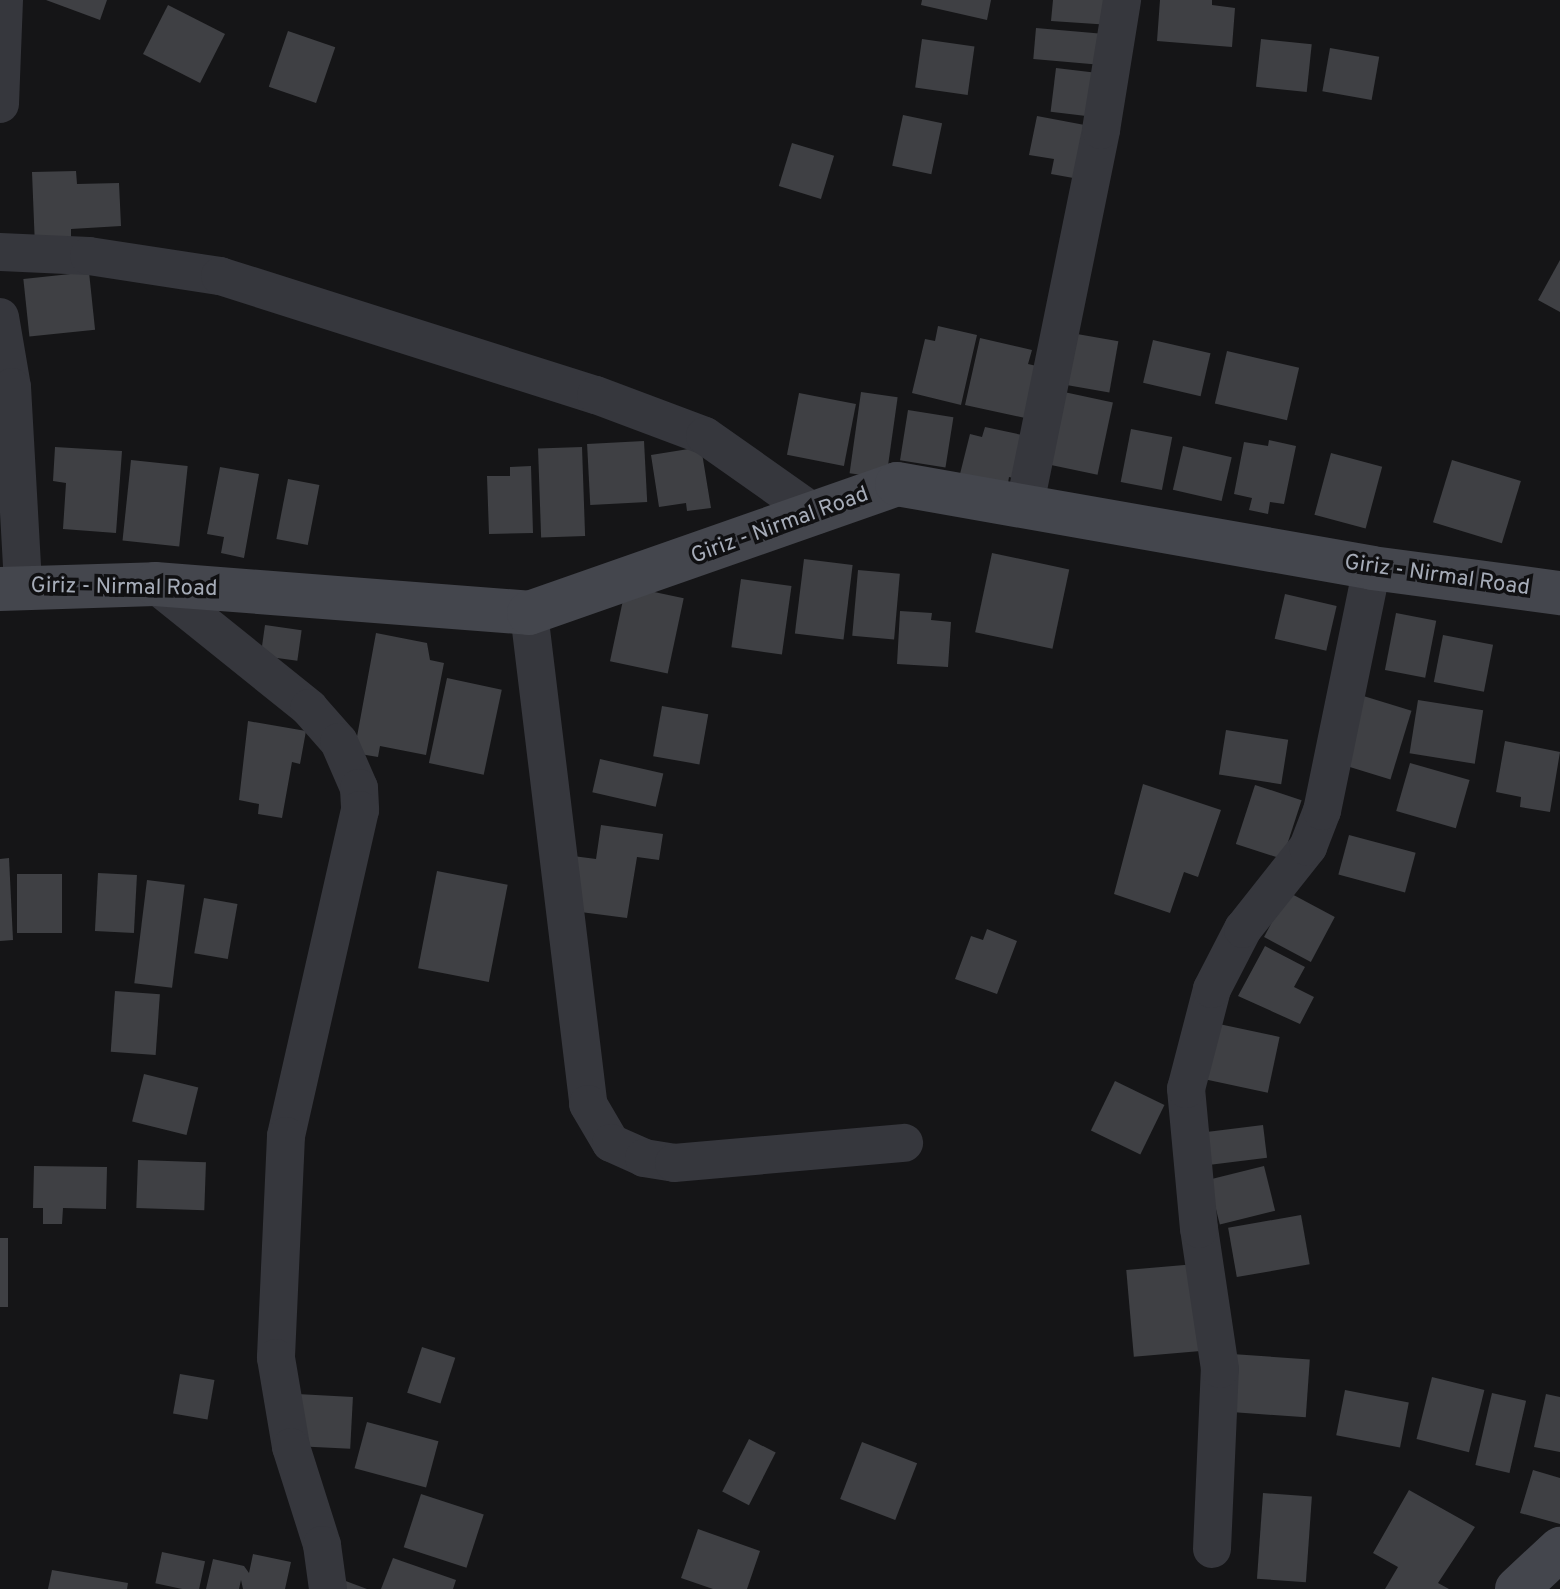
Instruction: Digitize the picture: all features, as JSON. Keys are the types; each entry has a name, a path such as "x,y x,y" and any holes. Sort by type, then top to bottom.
{"main road":[{"name":"Giriz - Nirmal Road","path":"12,588 155,584 529,613 817,515 897,484 1025,504 1372,568 1560,593"},
{"path":"1517,1589 1560,1549"}],"street":[{"path":"0,104 4,0"},
{"path":"1025,504 1101,130 1122,0"},
{"path":"0,252 89,256 220,276 596,395 705,436 817,515"},
{"path":"0,317 12,387 12,588"},
{"path":"1212,1549 1220,1369 1199,1229 1186,1089 1212,989 1243,929 1308,847 1322,811 1372,568"},
{"path":"155,584 309,708 339,742 359,788 360,810 286,1136 276,1358 291,1447 322,1545 328,1589"},
{"path":"529,613 588,1104 611,1143 644,1158 674,1163 904,1143"}],"building":[{"path":"46,0 107,0 100,20"},
{"path":"922,0 991,0 987,20 921,5"},
{"path":"1053,0 1113,0 1111,25 1051,21"},
{"path":"1160,0 1212,0 1212,5 1235,8 1232,47 1157,41"},
{"path":"168,5 225,34 200,83 143,54"},
{"path":"1036,28 1108,34 1105,65 1033,59"},
{"path":"288,31 335,47 316,103 269,87"},
{"path":"922,39 974,46 968,95 915,88"},
{"path":"1261,39 1312,44 1307,92 1256,87"},
{"path":"1330,48 1379,57 1372,100 1322,91"},
{"path":"1056,68 1096,73 1090,117 1051,112"},
{"path":"903,115 942,123 931,174 892,166"},
{"path":"1037,116 1090,126 1079,179 1051,174 1054,159 1029,155"},
{"path":"792,143 834,156 821,199 779,186"},
{"path":"76,171 77,184 119,183 121,226 71,229 71,246 35,247 32,172"},
{"path":"1560,260 1560,312 1538,300"},
{"path":"89,272 95,330 29,337 23,279"},
{"path":"938,326 977,335 961,405 912,393 925,339 935,341"},
{"path":"1077,334 1118,341 1109,393 1068,385"},
{"path":"980,338 1032,350 1028,364 1041,367 1030,419 965,405"},
{"path":"1153,340 1210,353 1201,396 1143,383"},
{"path":"1227,351 1299,368 1287,420 1215,404"},
{"path":"861,392 898,397 886,478 850,473"},
{"path":"1064,392 1113,402 1098,475 1049,464"},
{"path":"799,393 856,404 844,466 787,455"},
{"path":"908,410 953,417 945,468 900,460"},
{"path":"985,427 1027,436 1017,479 1009,477 1007,489 959,478 970,434 982,437"},
{"path":"1131,429 1172,437 1162,490 1121,482"},
{"path":"1269,440 1296,446 1284,504 1270,502 1268,514 1249,510 1252,498 1234,494 1244,442 1268,446"},
{"path":"644,441 647,502 590,505 587,444"},
{"path":"1183,446 1232,457 1222,501 1173,490"},
{"path":"55,447 122,451 116,533 63,529 66,483 53,481"},
{"path":"582,447 585,536 541,537 538,449"},
{"path":"701,447 711,508 687,511 686,503 659,507 651,455"},
{"path":"1331,453 1382,467 1366,529 1314,515"},
{"path":"131,460 188,466 179,547 123,541"},
{"path":"1452,460 1521,481 1502,543 1433,522"},
{"path":"531,466 533,533 489,534 487,476 510,476 510,467"},
{"path":"220,467 259,474 244,558 221,553 224,537 207,534"},
{"path":"288,479 319,485 308,545 276,539"},
{"path":"992,553 1069,569 1052,649 975,632"},
{"path":"804,559 853,565 843,639 795,633"},
{"path":"858,570 900,574 894,639 852,636"},
{"path":"741,579 792,586 782,654 731,647"},
{"path":"626,586 684,598 668,674 610,661"},
{"path":"1285,594 1337,606 1326,651 1275,639"},
{"path":"900,611 932,613 931,620 951,622 948,667 897,664"},
{"path":"1396,613 1436,621 1425,678 1385,670"},
{"path":"265,625 302,630 297,661 261,656"},
{"path":"376,633 427,643 430,660 444,663 426,755 380,746 378,757 354,753"},
{"path":"1443,635 1493,645 1484,692 1434,682"},
{"path":"447,678 502,690 484,775 429,763"},
{"path":"1357,694 1412,711 1390,780 1336,763"},
{"path":"1418,700 1483,710 1475,764 1410,753"},
{"path":"662,706 708,714 699,764 653,756"},
{"path":"248,721 306,731 300,764 292,762 282,818 258,814 259,804 239,800"},
{"path":"1226,730 1288,740 1281,784 1219,774"},
{"path":"1505,741 1560,752 1550,812 1520,807 1521,797 1496,792"},
{"path":"600,759 663,774 656,807 592,792"},
{"path":"1410,763 1470,780 1456,828 1396,811"},
{"path":"1143,784 1221,810 1198,877 1184,872 1170,913 1114,894"},
{"path":"1255,785 1302,800 1282,859 1236,844"},
{"path":"601,825 663,834 659,860 637,857 627,918 565,910 573,856 596,859"},
{"path":"1349,835 1416,853 1405,892 1338,875"},
{"path":"9,858 13,940 0,941 0,859"},
{"path":"437,871 508,885 489,982 418,968"},
{"path":"98,873 137,875 134,933 95,931"},
{"path":"17,874 62,874 62,933 17,933"},
{"path":"147,880 185,885 172,988 134,983"},
{"path":"1288,892 1335,917 1311,962 1264,937"},
{"path":"204,898 237,904 228,959 194,953"},
{"path":"987,929 1017,941 997,994 955,979 971,936 983,940"},
{"path":"1265,946 1305,967 1294,987 1314,997 1300,1024 1238,996"},
{"path":"115,991 160,994 156,1055 111,1052"},
{"path":"1219,1024 1280,1037 1268,1093 1207,1080"},
{"path":"144,1074 198,1088 186,1135 132,1122"},
{"path":"1115,1081 1164,1105 1140,1155 1091,1130"},
{"path":"1263,1125 1267,1158 1206,1165 1202,1132"},
{"path":"138,1160 206,1162 204,1210 136,1208"},
{"path":"34,1166 107,1167 106,1209 63,1208 62,1224 43,1224 43,1208 33,1208"},
{"path":"1264,1166 1275,1211 1220,1224 1209,1180"},
{"path":"1301,1215 1310,1264 1237,1277 1228,1228"},
{"path":"0,1238 8,1238 8,1307 0,1307"},
{"path":"1196,1264 1204,1351 1134,1357 1126,1270"},
{"path":"422,1347 455,1358 440,1403 407,1393"},
{"path":"1232,1354 1310,1359 1306,1417 1228,1412"},
{"path":"180,1374 214,1380 208,1419 173,1413"},
{"path":"1432,1377 1484,1390 1469,1452 1417,1439"},
{"path":"1345,1390 1409,1402 1400,1448 1336,1435"},
{"path":"1492,1393 1526,1401 1509,1473 1475,1465"},
{"path":"297,1394 353,1397 350,1449 294,1446"},
{"path":"1546,1394 1560,1397 1560,1452 1534,1447"},
{"path":"367,1422 438,1441 426,1488 355,1468"},
{"path":"749,1439 776,1453 749,1505 722,1492"},
{"path":"862,1442 917,1463 895,1520 840,1499"},
{"path":"1533,1470 1560,1478 1560,1524 1520,1513"},
{"path":"1409,1490 1475,1527 1438,1583 1449,1589 1385,1589 1398,1567 1373,1553"},
{"path":"1263,1493 1312,1496 1306,1582 1257,1579"},
{"path":"421,1494 484,1514 466,1568 404,1547"},
{"path":"698,1529 760,1551 747,1589 713,1589 681,1578"},
{"path":"162,1552 205,1561 199,1589 155,1583"},
{"path":"253,1554 291,1562 285,1589 243,1589 241,1580 239,1589 206,1589 213,1559 244,1566 249,1573"},
{"path":"393,1558 456,1580 453,1589 381,1589"},
{"path":"52,1570 128,1583 127,1589 48,1589"},
{"path":"343,1580 367,1589 340,1589"}]}
